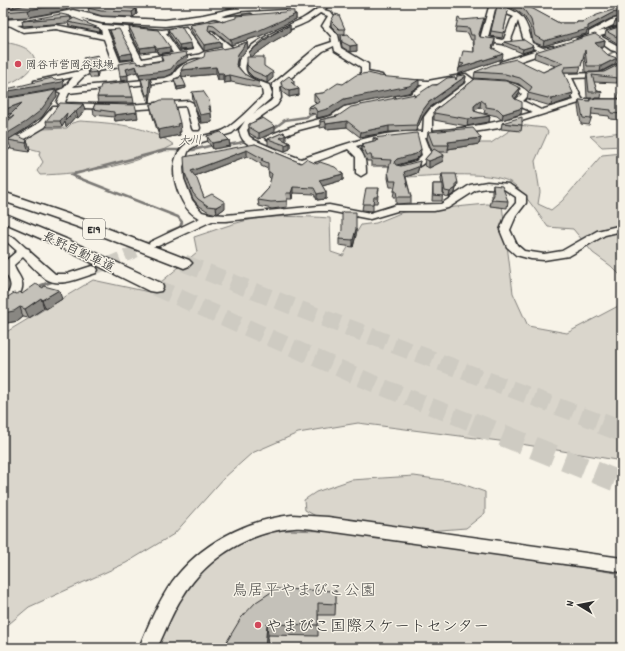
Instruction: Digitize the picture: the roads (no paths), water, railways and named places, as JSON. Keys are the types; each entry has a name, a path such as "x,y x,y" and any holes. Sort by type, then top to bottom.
{"highway":[{"name":"長野自動車道","path":"3,196 83,224 184,263"},
{"name":"長野自動車道","path":"3,217 61,242 155,287"}],"main road":[{"path":"6,23 30,21 73,13 102,20 146,24 177,22 215,16 240,9 302,4 326,5 349,3"}],"street":[{"path":"248,43 305,20 326,5"},
{"path":"519,18 514,20 507,40 503,42 484,39 486,19 492,8 502,8 519,18 523,22 529,44 542,50"},
{"path":"317,10 329,13 331,18 325,26 334,35 337,46 365,66 364,74 387,79"},
{"path":"73,13 74,16 84,22 103,27 162,32 228,21"},
{"path":"215,16 224,19 284,14"},
{"path":"622,19 612,21 599,30 591,33 614,48 622,51"},
{"path":"6,23 23,30 56,27 106,37"},
{"path":"103,27 117,64"},
{"path":"3,148 42,125 61,102 66,91 81,74 90,70 117,64 199,51 184,28"},
{"path":"571,42 622,28"},
{"path":"122,29 139,61"},
{"path":"162,32 177,54"},
{"path":"212,33 233,49 221,52"},
{"path":"271,35 244,59 241,66 247,78 266,87 268,97 229,131 199,140 186,147 183,164 183,194 197,214 226,218 329,208 370,216 396,208 444,206 473,187 487,185 506,186 521,196 521,203 511,215 505,230 512,247 520,253 538,256 556,256 565,254 601,233 622,228"},
{"path":"337,46 320,49 276,86 277,98 274,103 246,124 243,130 245,138 294,162 302,162 366,140 389,136 448,133 499,125 580,101 618,102"},
{"path":"495,65 516,60 556,46"},
{"path":"30,85 81,74 156,65 205,57 189,64 178,72 176,77 165,80 54,92"},
{"path":"580,101 571,87 567,76 602,75 622,64"},
{"path":"397,82 428,82 470,77 495,82 523,90 526,94 517,102 540,112"},
{"path":"400,168 419,163 427,155 423,134 428,117 470,77"},
{"path":"389,101 412,96 427,86 428,82"},
{"path":"61,102 64,105 100,108 143,108 189,103 196,128"},
{"path":"618,102 614,105 622,107"},
{"path":"243,148 257,145 290,130 334,118 347,109 366,104"},
{"path":"488,118 494,119 499,125"},
{"path":"350,146 359,153 362,159 361,173"},
{"path":"154,244 211,217"},
{"path":"3,237 12,240 51,277 65,279 92,270"},
{"path":"3,304 13,294 16,288 16,280 8,269 8,264 15,257 25,251"},
{"path":"148,648 169,603 181,583 197,565 217,548 240,535 279,523 296,521 328,524 622,565"}],"waterway":[{"name":"大川","path":"606,56 622,47"},
{"name":"大川","path":"461,81 493,78"},
{"name":"大川","path":"272,130 285,120 306,117 317,112"},
{"name":"大川","path":"227,145 239,143 258,136"},
{"name":"大川","path":"168,232 180,227 182,222 178,217 71,175 165,150 193,150 213,145"},
{"name":"大川","path":"37,287 56,280"}],"tunnel":[{"path":"149,246 153,244"},
{"path":"92,270 149,246"},
{"path":"184,263 299,309 604,424"},
{"path":"155,287 377,385 475,424"},
{"path":"472,423 622,483"},
{"path":"601,423 622,431"}],"place":[{"name":"岡谷市営岡谷球場","path":"18,64"},
{"name":"やまびこ国際スケートセンター","path":"258,625"}],"park label":[{"name":"鳥居平やまびこ公園","path":"304,589"}]}
